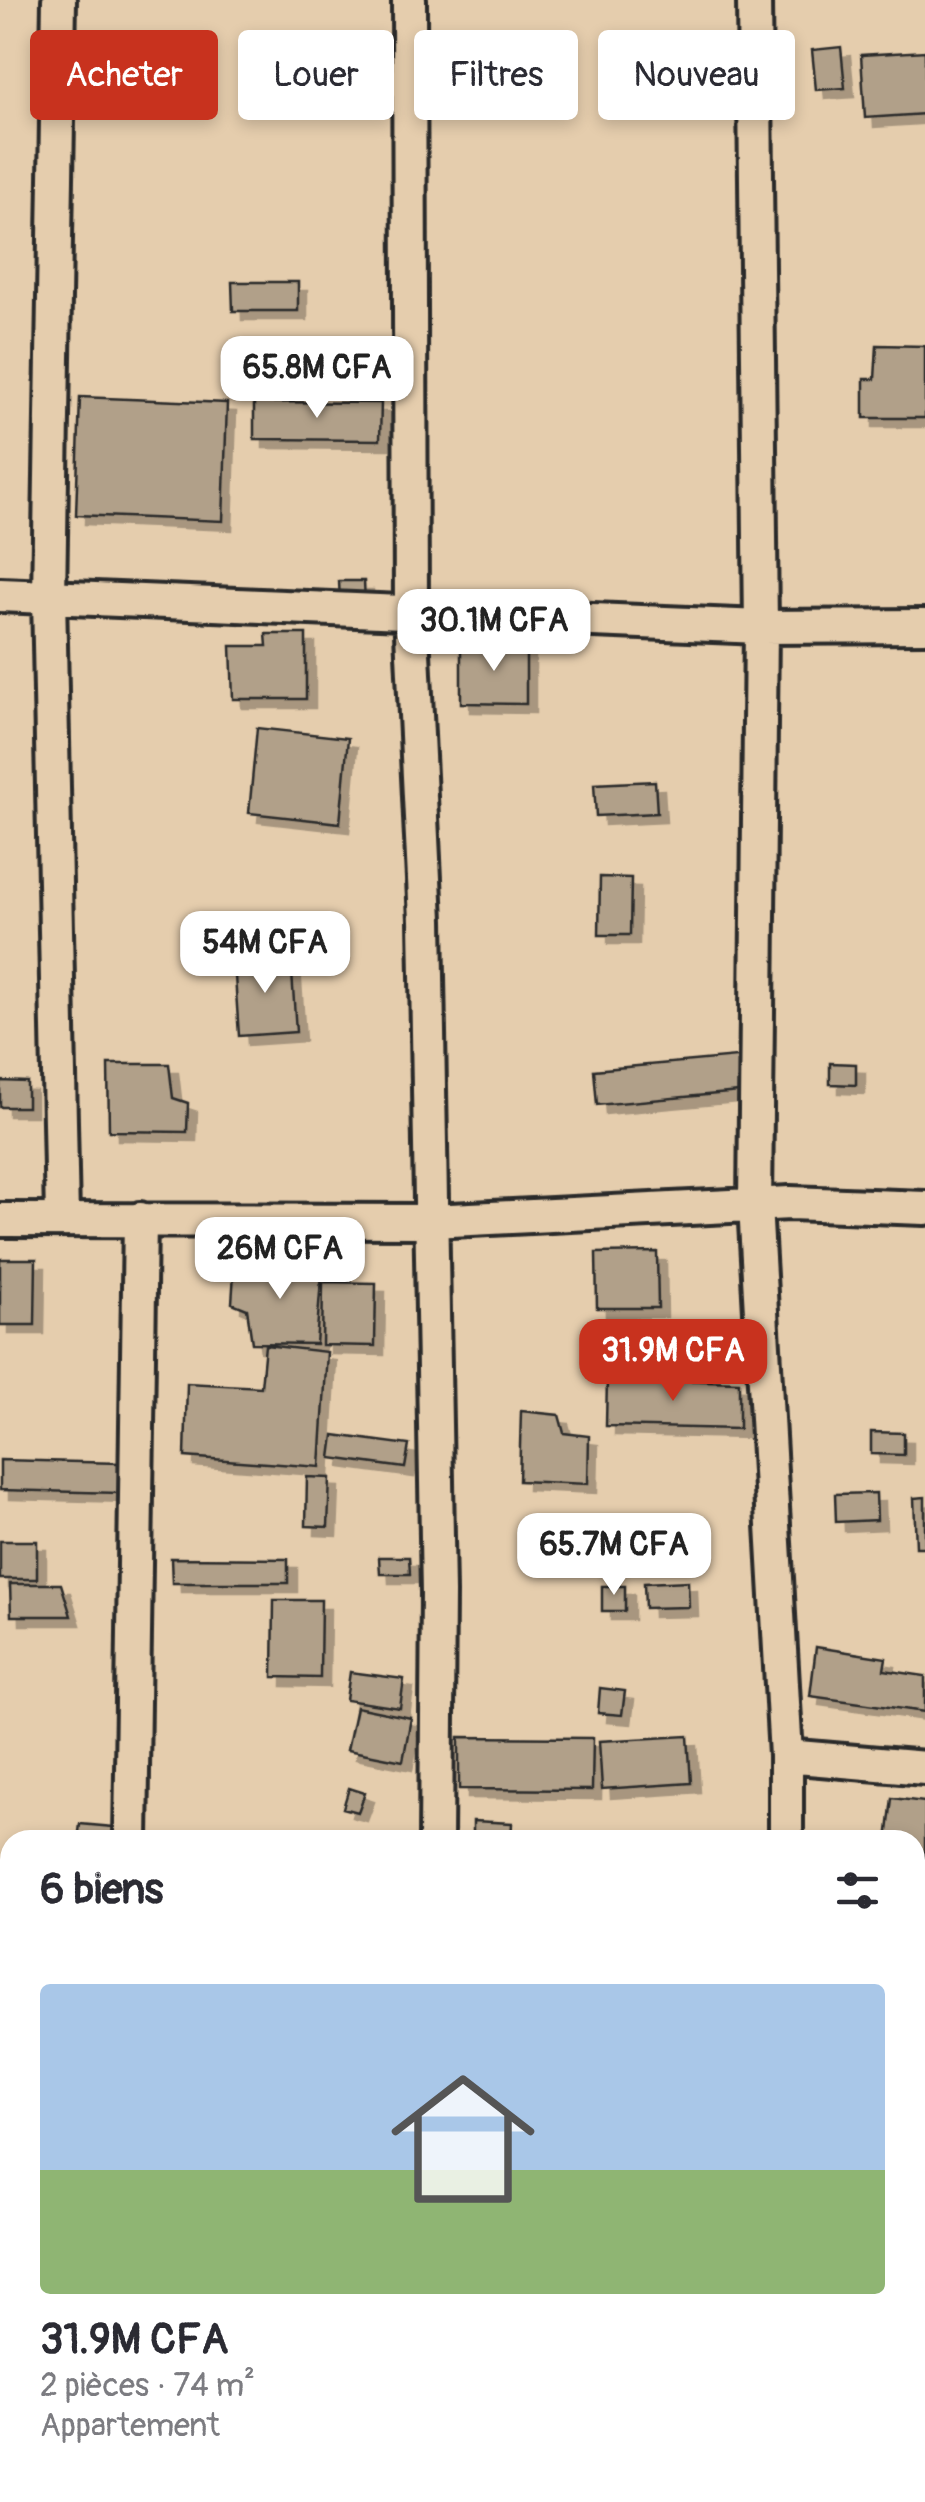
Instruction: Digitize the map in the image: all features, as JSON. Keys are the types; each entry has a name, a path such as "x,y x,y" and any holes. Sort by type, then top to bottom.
{"street":[{"path":"59,0 50,596 62,1218"},
{"path":"409,0 411,612 426,920 438,1593 436,1830"},
{"path":"754,0 761,627 755,1205 786,1756 786,1830"},
{"path":"0,595 761,627 925,626"},
{"path":"0,1220 431,1221 755,1205 925,1208"},
{"path":"131,1830 140,1219"},
{"path":"786,1756 925,1768"}],"building":[{"path":"841,47 845,88 816,90 812,50"},
{"path":"925,51 925,114 865,118 861,55"},
{"path":"232,282 298,282 298,311 233,311"},
{"path":"877,345 925,346 925,418 864,418 864,379 875,379"},
{"path":"80,397 227,403 223,521 76,515"},
{"path":"254,402 381,403 380,440 254,439"},
{"path":"339,581 364,581 365,602 340,602"},
{"path":"266,634 306,634 306,699 233,699 231,646 267,646"},
{"path":"461,644 526,644 526,704 461,703"},
{"path":"257,728 348,738 340,823 249,813"},
{"path":"655,781 657,813 596,816 594,784"},
{"path":"600,877 631,878 630,935 599,935"},
{"path":"291,957 296,1032 239,1036 234,961"},
{"path":"747,1056 750,1091 597,1105 594,1070"},
{"path":"830,1063 856,1064 856,1085 830,1084"},
{"path":"108,1064 169,1064 173,1098 188,1103 187,1132 109,1131"},
{"path":"0,1081 27,1082 27,1107 0,1107"},
{"path":"657,1252 658,1308 597,1308 596,1253"},
{"path":"0,1259 36,1259 35,1325 0,1325"},
{"path":"252,1261 322,1266 316,1344 252,1343 247,1309 232,1303 234,1273 252,1273"},
{"path":"323,1282 376,1283 375,1346 322,1345"},
{"path":"265,1345 327,1352 320,1467 185,1457 187,1383 261,1387"},
{"path":"607,1378 739,1382 739,1429 606,1426"},
{"path":"521,1411 559,1415 564,1433 589,1436 588,1484 519,1481"},
{"path":"871,1432 904,1433 904,1455 871,1454"},
{"path":"334,1435 409,1445 405,1468 331,1458"},
{"path":"0,1460 120,1463 119,1493 0,1490"},
{"path":"307,1477 330,1478 328,1527 306,1526"},
{"path":"876,1493 877,1520 836,1522 835,1494"},
{"path":"925,1497 925,1547 916,1547 914,1498"},
{"path":"0,1541 37,1541 37,1579 0,1579"},
{"path":"379,1557 409,1557 410,1574 380,1574"},
{"path":"171,1558 288,1559 288,1583 172,1583"},
{"path":"688,1581 689,1607 645,1608 644,1583"},
{"path":"10,1584 61,1584 71,1616 11,1616"},
{"path":"602,1586 625,1586 625,1611 602,1611"},
{"path":"274,1600 321,1600 320,1678 273,1677"},
{"path":"816,1647 886,1658 884,1670 925,1676 925,1712 810,1696"},
{"path":"350,1672 404,1679 400,1708 346,1700"},
{"path":"600,1688 625,1691 622,1715 598,1713"},
{"path":"356,1707 411,1718 403,1761 347,1750"},
{"path":"688,1736 691,1783 602,1789 599,1741"},
{"path":"459,1737 593,1738 592,1790 459,1789"},
{"path":"349,1788 365,1793 358,1812 343,1808"},
{"path":"892,1798 925,1802 925,1830 888,1830"},
{"path":"473,1821 512,1823 512,1830 473,1830"},
{"path":"80,1824 113,1827 113,1830 79,1830"}]}
